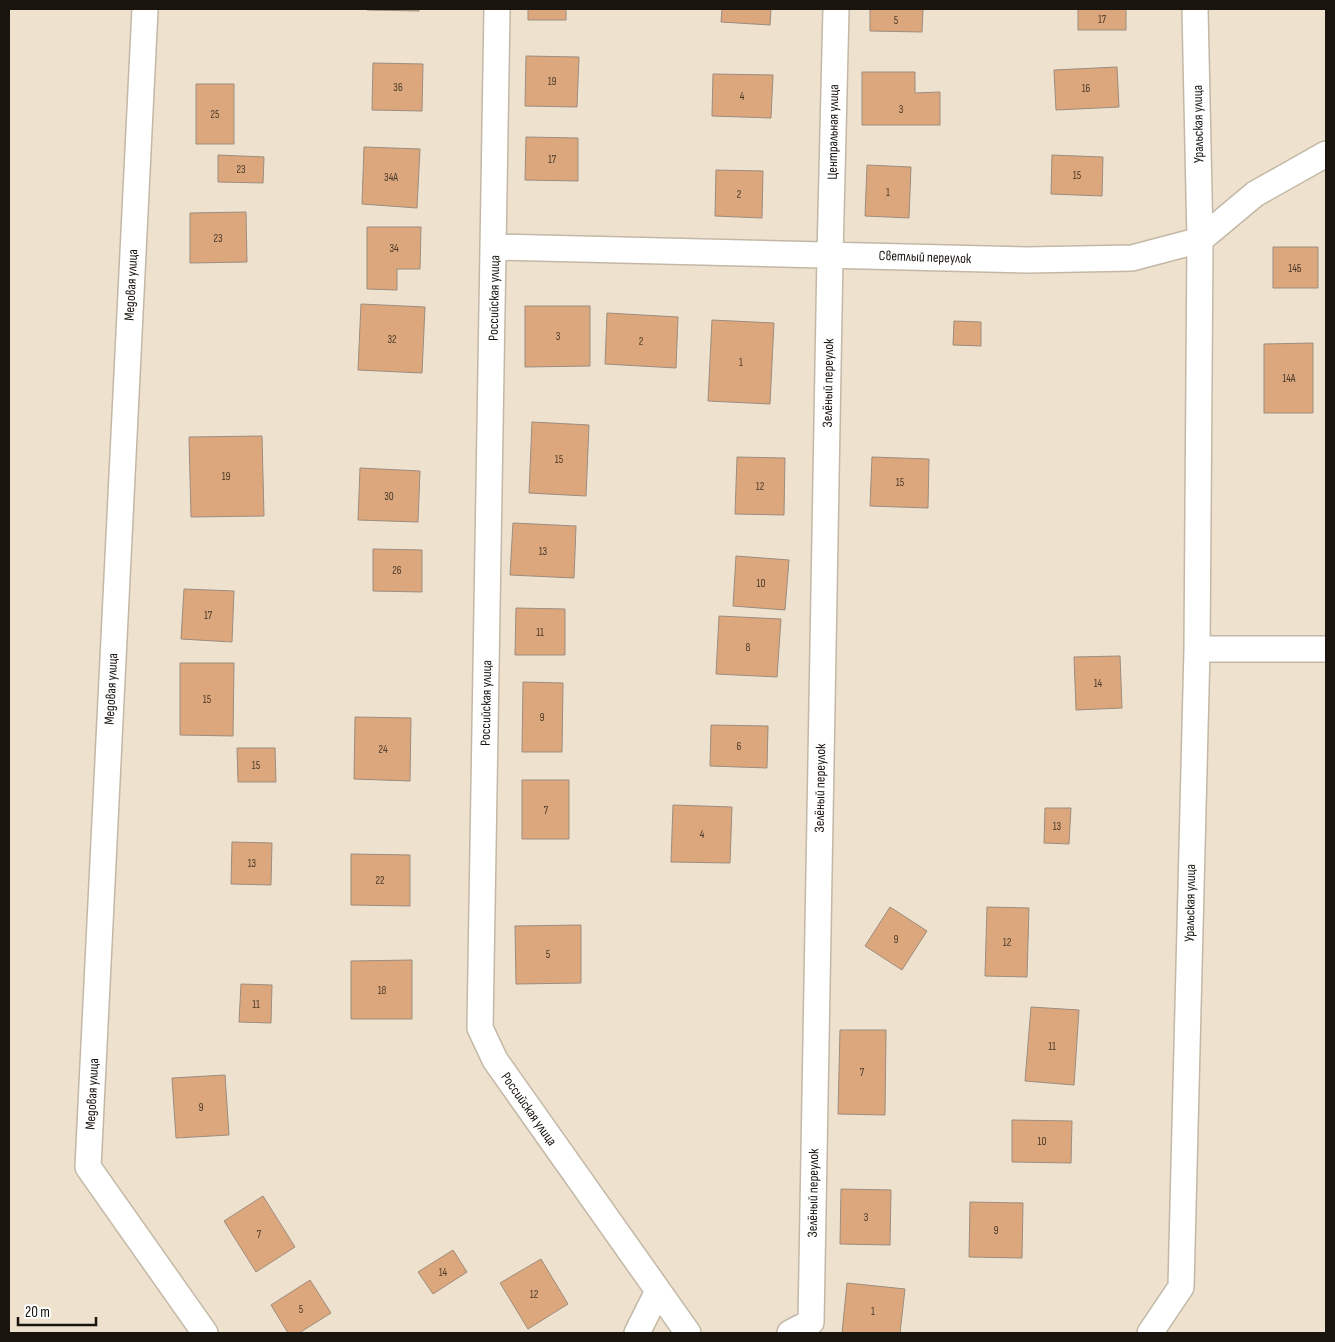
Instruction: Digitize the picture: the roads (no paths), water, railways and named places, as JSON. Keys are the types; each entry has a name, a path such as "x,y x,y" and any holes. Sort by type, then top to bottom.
{"street":[{"name":"Медовая улица","path":"145,9 88,1168 205,1333"},
{"name":"Российская улица","path":"497,9 480,1028 495,1060 688,1333"},
{"name":"Центральная улица","path":"830,254 836,9"},
{"name":"Уральская улица","path":"1150,1333 1181,1287 1196,649 1200,240 1195,9"},
{"name":"Светлый переулок","path":"494,247 1027,260 1132,258 1200,240 1255,194 1326,154"},
{"name":"Зелёный переулок","path":"801,1328 830,254"},
{"path":"1196,649 1326,649"},
{"path":"637,1333 658,1292"}]}
